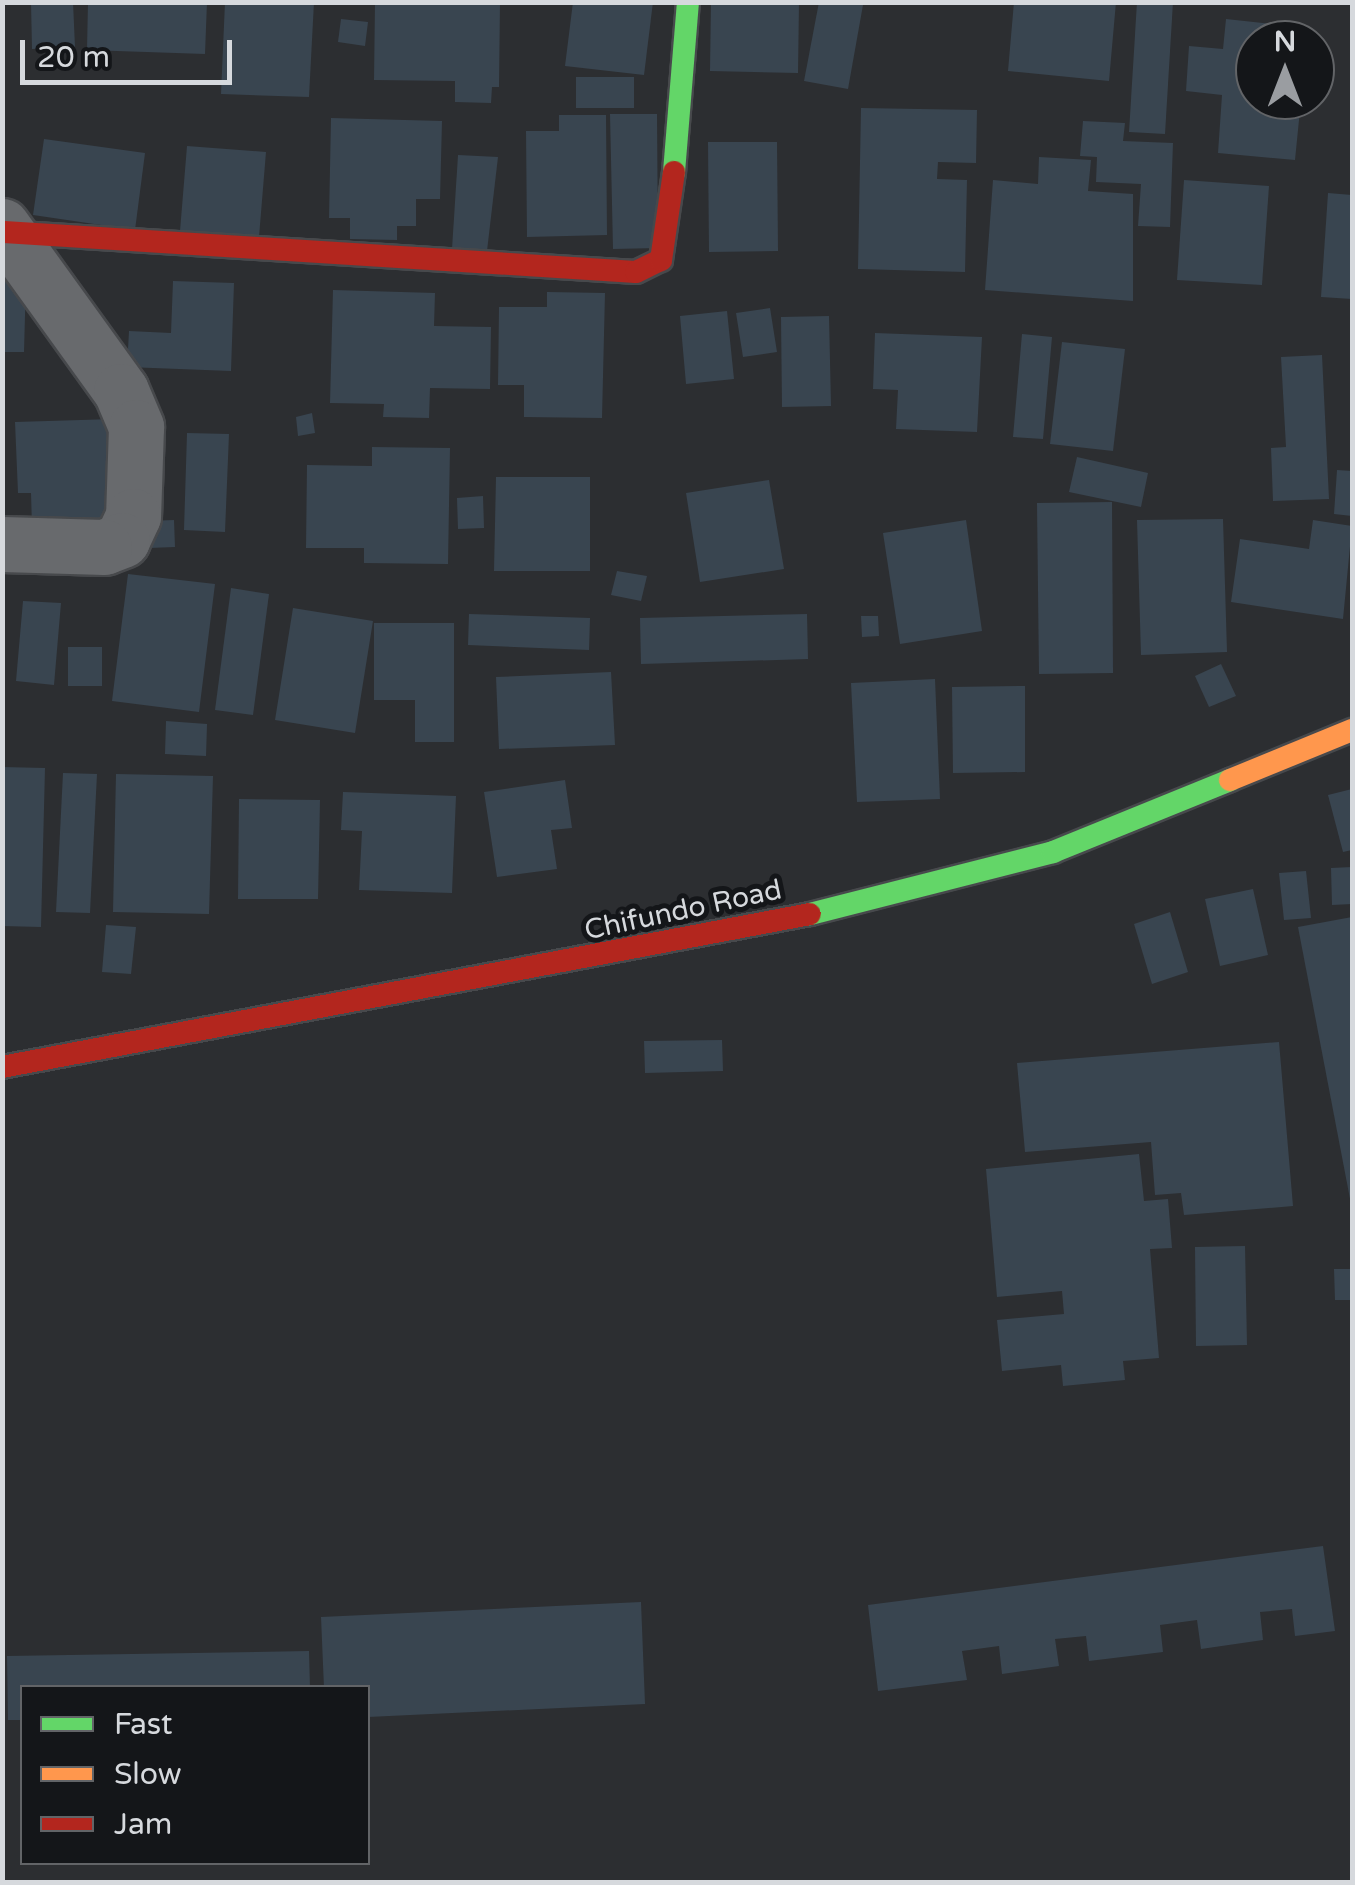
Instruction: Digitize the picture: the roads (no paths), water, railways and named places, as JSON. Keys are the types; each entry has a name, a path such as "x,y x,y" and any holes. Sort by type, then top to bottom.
{"street":[{"path":"3,229 636,272 661,260 669,228 688,2"},
{"path":"2,544 104,547 122,540 134,516 136,428 121,391 3,229"},
{"name":"Chifundo Road","path":"2,1067 718,937 1053,852 1352,730"}]}
